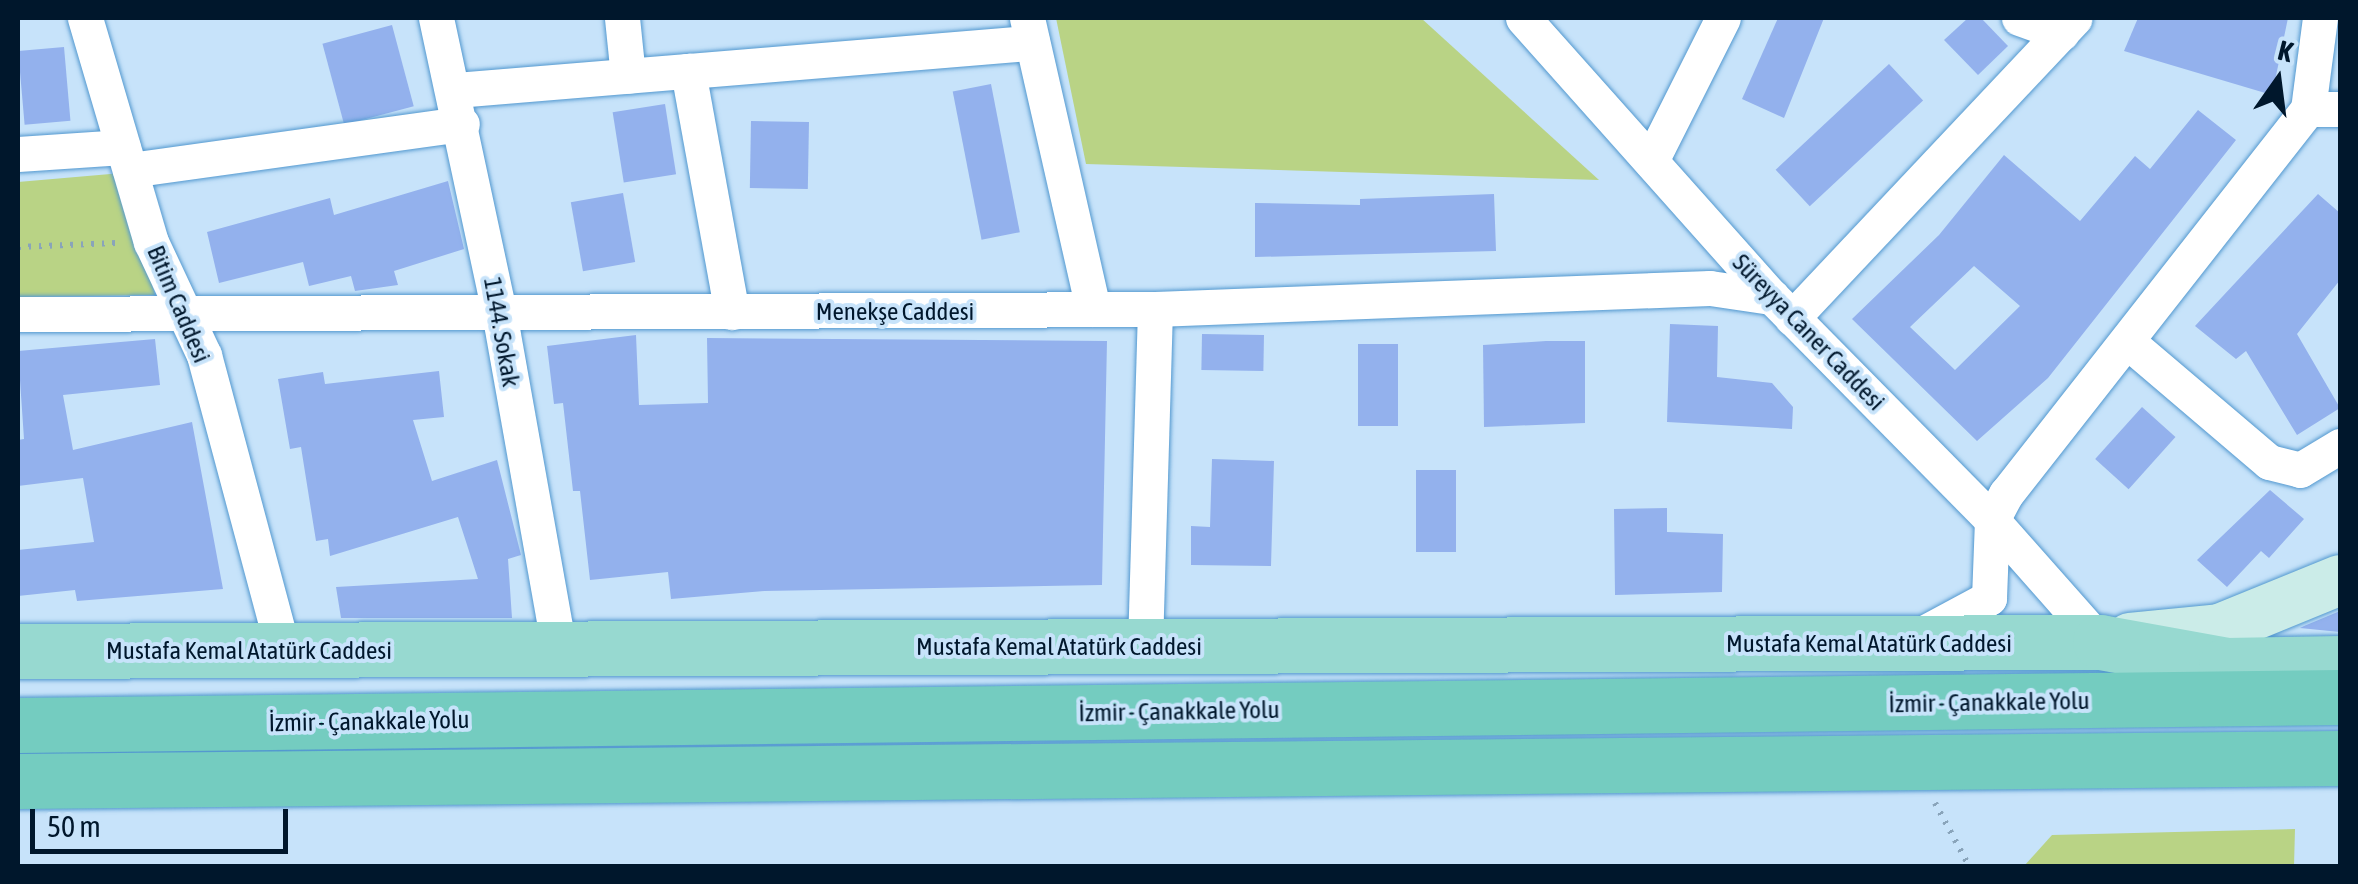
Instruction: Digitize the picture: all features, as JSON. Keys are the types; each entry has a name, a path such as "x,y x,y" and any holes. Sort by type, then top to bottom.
{"highway":[{"name":"İzmir - Çanakkale Yolu","path":"18,725 2340,697"},
{"path":"18,781 2340,758"}],"main road":[{"path":"2100,642 2220,628 2340,580"},
{"name":"Mustafa Kemal Atatürk Caddesi","path":"18,651 2100,642 2226,665 2340,663"},
{"path":"2100,642 2221,700"}],"street":[{"name":"Bitim Caddesi","path":"85,18 152,242 179,312 204,356 283,650"},
{"name":"1144. Sokak","path":"436,18 499,312 559,649"},
{"path":"622,18 628,76"},
{"name":"Süreyya Caner Caddesi","path":"1523,18 1782,308 1992,520 2100,642"},
{"path":"1651,161 1723,18"},
{"path":"2018,18 2068,25"},
{"path":"1902,643 1989,598 1992,520 2006,494 2324,109 2320,18"},
{"path":"1782,308 2068,25"},
{"path":"18,154 127,158 458,107 628,76 1030,30 1094,310"},
{"path":"688,72 732,312"},
{"name":"Menekşe Caddesi","path":"18,314 461,307 499,312 1094,310 1710,288 1782,308"},
{"path":"1146,646 1155,309"},
{"path":"2128,342 2270,462 2300,470 2340,446"}],"path":[{"path":"18,247 152,242"},
{"path":"1914,762 1969,866"}],"green space":[{"path":"1056,18 1421,18 1599,180 1086,164"},
{"path":"122,173 155,295 18,297 18,182"},
{"path":"2295,829 2294,866 2024,866 2052,835"}],"building":[{"path":"1778,18 1824,18 1784,118 1742,99"},
{"path":"1968,18 1981,18 2008,46 1978,75 1944,40"},
{"path":"2138,18 2288,18 2272,95 2124,51"},
{"path":"392,25 414,106 344,125 322,44"},
{"path":"64,47 70,121 25,125 18,51"},
{"path":"1889,64 1923,101 1810,206 1776,170"},
{"path":"991,84 1020,232 982,240 953,91"},
{"path":"665,104 676,174 624,182 613,112"},
{"path":"2198,110 2236,140 2048,378 1977,441 1852,319 1939,235 2004,155 2080,221 2135,156 2150,169","holes":["1974,266 2020,306 1955,370 1910,327"]},
{"path":"751,121 809,122 808,189 750,188"},
{"path":"448,181 464,249 394,271 398,285 355,291 351,276 309,286 303,262 219,283 207,232 330,198 334,215"},
{"path":"623,193 635,262 583,271 571,202"},
{"path":"1494,194 1496,251 1255,257 1255,203 1360,205 1360,199"},
{"path":"2318,194 2340,213 2340,280 2297,334 2340,408 2297,435 2246,351 2236,359 2195,326"},
{"path":"1670,324 1718,326 1717,377 1772,383 1793,407 1792,429 1667,422"},
{"path":"1202,334 1264,335 1263,371 1201,370"},
{"path":"636,335 639,405 708,403 707,338 1107,341 1102,585 764,591 671,599 668,572 590,580 580,491 573,491 563,403 554,404 547,346"},
{"path":"155,339 160,385 63,395 73,450 192,422 223,589 77,601 75,590 18,596 18,550 94,542 83,478 18,486 18,440 24,439 18,351"},
{"path":"1585,341 1585,423 1484,427 1483,345"},
{"path":"1358,344 1398,344 1398,426 1358,426"},
{"path":"439,371 444,417 413,420 432,481 497,460 521,555 508,559 512,618 341,618 336,587 478,579 458,517 330,556 328,539 316,541 301,447 290,449 278,379 323,372 325,384"},
{"path":"2142,407 2175,437 2129,489 2095,459"},
{"path":"1212,459 1274,461 1271,566 1191,565 1191,526 1210,527"},
{"path":"1416,470 1456,470 1456,552 1416,552"},
{"path":"2270,490 2304,519 2269,558 2261,551 2227,587 2197,560"},
{"path":"1667,508 1667,532 1723,534 1722,592 1615,595 1614,509"},
{"path":"2340,611 2340,632 2300,628 2304,626"}]}
